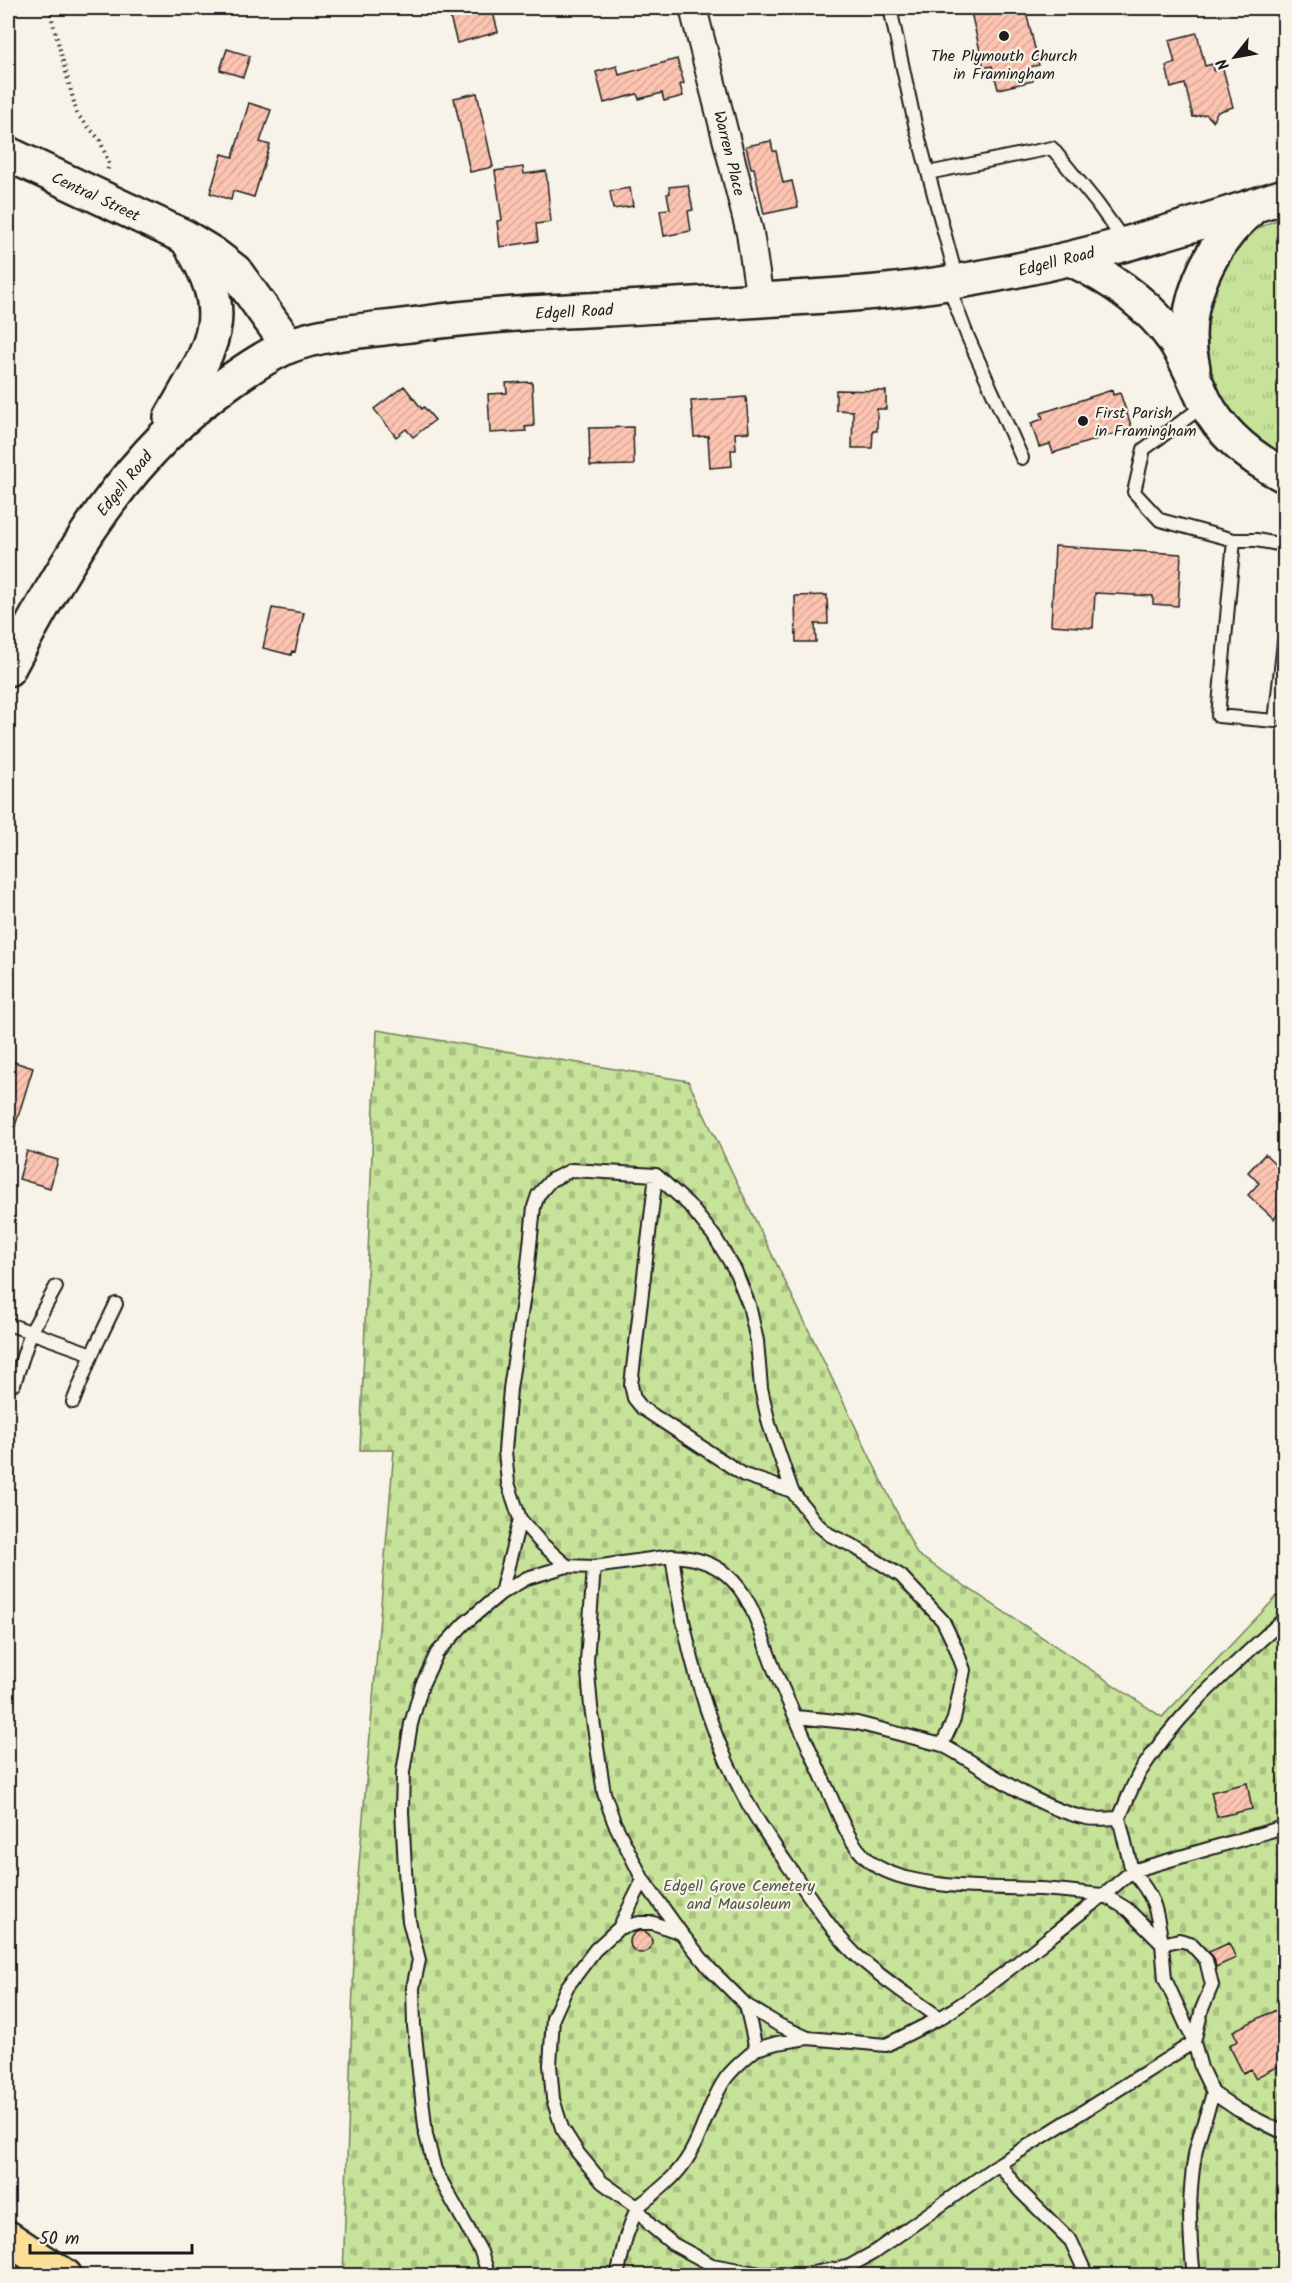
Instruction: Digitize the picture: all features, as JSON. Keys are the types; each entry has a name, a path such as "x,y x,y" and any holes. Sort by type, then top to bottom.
{"highway":[{"path":"8,2238 65,2276"}],"main road":[{"name":"Central Street","path":"9,155 185,237 213,254 235,271 290,346"},
{"name":"Edgell Road","path":"8,669 93,523 133,469 185,416 215,392 264,359 290,346 375,328 454,319 857,294 952,283 1071,259 1284,196"},
{"path":"1201,393 1190,357 1190,335 1197,291 1212,253 1224,235 1253,206"},
{"path":"156,444 201,366 210,347 214,330 216,312 214,295 198,257 185,237"},
{"path":"1071,259 1106,277 1143,305 1173,339 1219,423 1240,447 1284,475"}],"street":[{"name":"Warren Place","path":"693,8 750,233 760,300"}],"lane":[{"path":"890,8 952,283 967,335 1022,458"},
{"path":"928,173 1052,148 1126,243"},
{"path":"1201,393 1144,449 1134,492 1160,520 1234,540 1256,540 1284,545"},
{"path":"1234,540 1218,716 1275,721 1284,642"},
{"path":"567,1566 541,1543 520,1519 508,1483 505,1451 510,1389 527,1275 534,1207 538,1195 550,1180 572,1170 656,1175 689,1205 714,1236 735,1270 749,1305 767,1415 792,1491 817,1524 830,1535 853,1546 902,1576 943,1621 964,1670 954,1719 942,1745"},
{"path":"656,1175 631,1385 634,1398 642,1408 744,1475 792,1491"},
{"path":"14,1384 31,1332 56,1287"},
{"path":"74,1402 92,1354 116,1304"},
{"path":"8,1324 92,1354"},
{"path":"501,1593 520,1519"},
{"path":"489,2276 481,2252 435,2170 426,2135 414,2026 413,1988 419,1960 409,1921 402,1811 403,1772 411,1724 422,1685 437,1653 464,1624 501,1593 527,1578 567,1566 594,1568 672,1556 703,1560 727,1575 743,1594 753,1612 775,1673 842,1820 861,1856 879,1868 910,1878 960,1886 1040,1889 1104,1895 1127,1909 1162,1944"},
{"path":"672,1556 676,1588 692,1664 711,1723 744,1797 826,1920 855,1954 898,1989 940,2018"},
{"path":"594,1568 587,1661 591,1707 604,1793 614,1822 643,1880 710,1969 746,2005 779,2025 808,2038"},
{"path":"1284,1619 1207,1690 1175,1725 1140,1773 1119,1818 1132,1871 1149,1891 1156,1908 1165,1978 1194,2042 1201,2068 1213,2092 1238,2110 1284,2131"},
{"path":"796,1718 856,1723 942,1745 974,1761 1049,1807 1089,1819 1119,1818"},
{"path":"617,2276 626,2237 637,2207 661,2189 677,2173 690,2154 715,2096 727,2076 756,2049 808,2038 886,2045 940,2018 1009,1970 1132,1871 1284,1827"},
{"path":"643,1880 619,1928 595,1950 567,1987 553,2018 550,2065 553,2099 562,2128 578,2153 602,2182 637,2207 650,2225 673,2244 712,2265 761,2274 807,2274 848,2267 873,2253 999,2164 1194,2042 1202,2009 1212,1985 1206,1960 1190,1943 1179,1940 1162,1944"},
{"path":"619,1928 639,1923 653,1923 681,1932"},
{"path":"746,2005 756,2049"},
{"path":"1194,2276 1190,2239 1190,2193 1195,2152 1213,2092"},
{"path":"999,2164 1020,2191 1071,2241 1087,2276"}],"path":[{"path":"49,8 77,114 100,140 109,164 105,182"}],"green space":[{"path":"1284,217 1284,455 1246,432 1223,402 1214,380 1207,330 1216,281 1227,260 1251,233"},
{"name":"Edgell Grove Cemetery and Mausoleum","path":"377,1030 688,1081 917,1554 1162,1717 1284,1589 1284,2275 343,2276 356,1901 394,1450 360,1450"}],"building":[{"path":"492,8 498,32 457,43 450,17"},
{"name":"The Plymouth Church in Framingham","path":"970,8 1025,8 1039,65 1030,67 1033,81 998,89 992,66 984,68"},
{"path":"1197,33 1205,66 1213,64 1214,71 1223,69 1233,107 1217,112 1213,121 1206,114 1193,117 1185,84 1171,88 1166,66 1175,63 1169,40"},
{"path":"227,49 250,56 243,77 220,70"},
{"path":"677,59 684,83 680,85 683,96 664,101 662,93 639,99 637,94 604,103 596,72 617,66 619,75"},
{"path":"477,93 493,167 470,172 454,98"},
{"path":"249,103 271,110 260,142 270,145 254,197 233,191 231,200 210,193 222,154 233,157"},
{"path":"771,141 773,151 776,151 783,183 792,181 798,207 764,214 754,168 751,168 746,146"},
{"path":"523,167 524,174 546,171 551,222 536,224 538,241 500,247 497,221 502,220 495,171"},
{"path":"688,185 693,210 688,211 691,231 664,236 660,210 670,209 667,194 670,193 669,187"},
{"path":"630,188 633,206 613,209 610,191"},
{"path":"532,382 534,426 525,427 526,431 490,433 488,394 507,393 506,383"},
{"path":"404,386 422,409 424,407 435,420 413,437 406,429 396,437 374,409"},
{"path":"836,390 886,391 886,409 877,409 877,431 873,431 872,448 852,448 853,411 836,410"},
{"name":"First Parish in Framingham","path":"1112,390 1113,395 1120,393 1132,428 1053,453 1050,444 1039,447 1031,423 1043,419 1041,413"},
{"path":"746,397 749,432 735,433 736,450 731,450 732,466 710,468 708,436 694,437 691,401"},
{"path":"633,427 634,465 590,466 589,428"},
{"path":"1055,546 1181,554 1178,606 1153,604 1153,596 1095,593 1093,628 1051,625"},
{"path":"827,595 828,624 815,624 816,642 796,642 795,596"},
{"path":"272,608 304,613 295,652 292,651 291,655 263,648"},
{"path":"8,1060 33,1068 12,1136 8,1135"},
{"path":"27,1151 58,1160 50,1188 19,1179"},
{"path":"1265,1154 1284,1172 1284,1208 1274,1219 1248,1195 1259,1183 1248,1172"},
{"path":"1247,1783 1252,1809 1217,1817 1211,1792"},
{"path":"637,1931 645,1931 652,1938 652,1946 645,1953 637,1953 630,1946 630,1938"},
{"path":"1229,1943 1236,1958 1216,1967 1214,1958 1209,1952"},
{"path":"1284,2006 1284,2063 1255,2078 1251,2069 1243,2073 1229,2045 1238,2041 1233,2031"}],"place":[{"name":"The Plymouth Church in Framingham","path":"1004,36"},
{"name":"First Parish in Framingham","path":"1083,421"}]}
